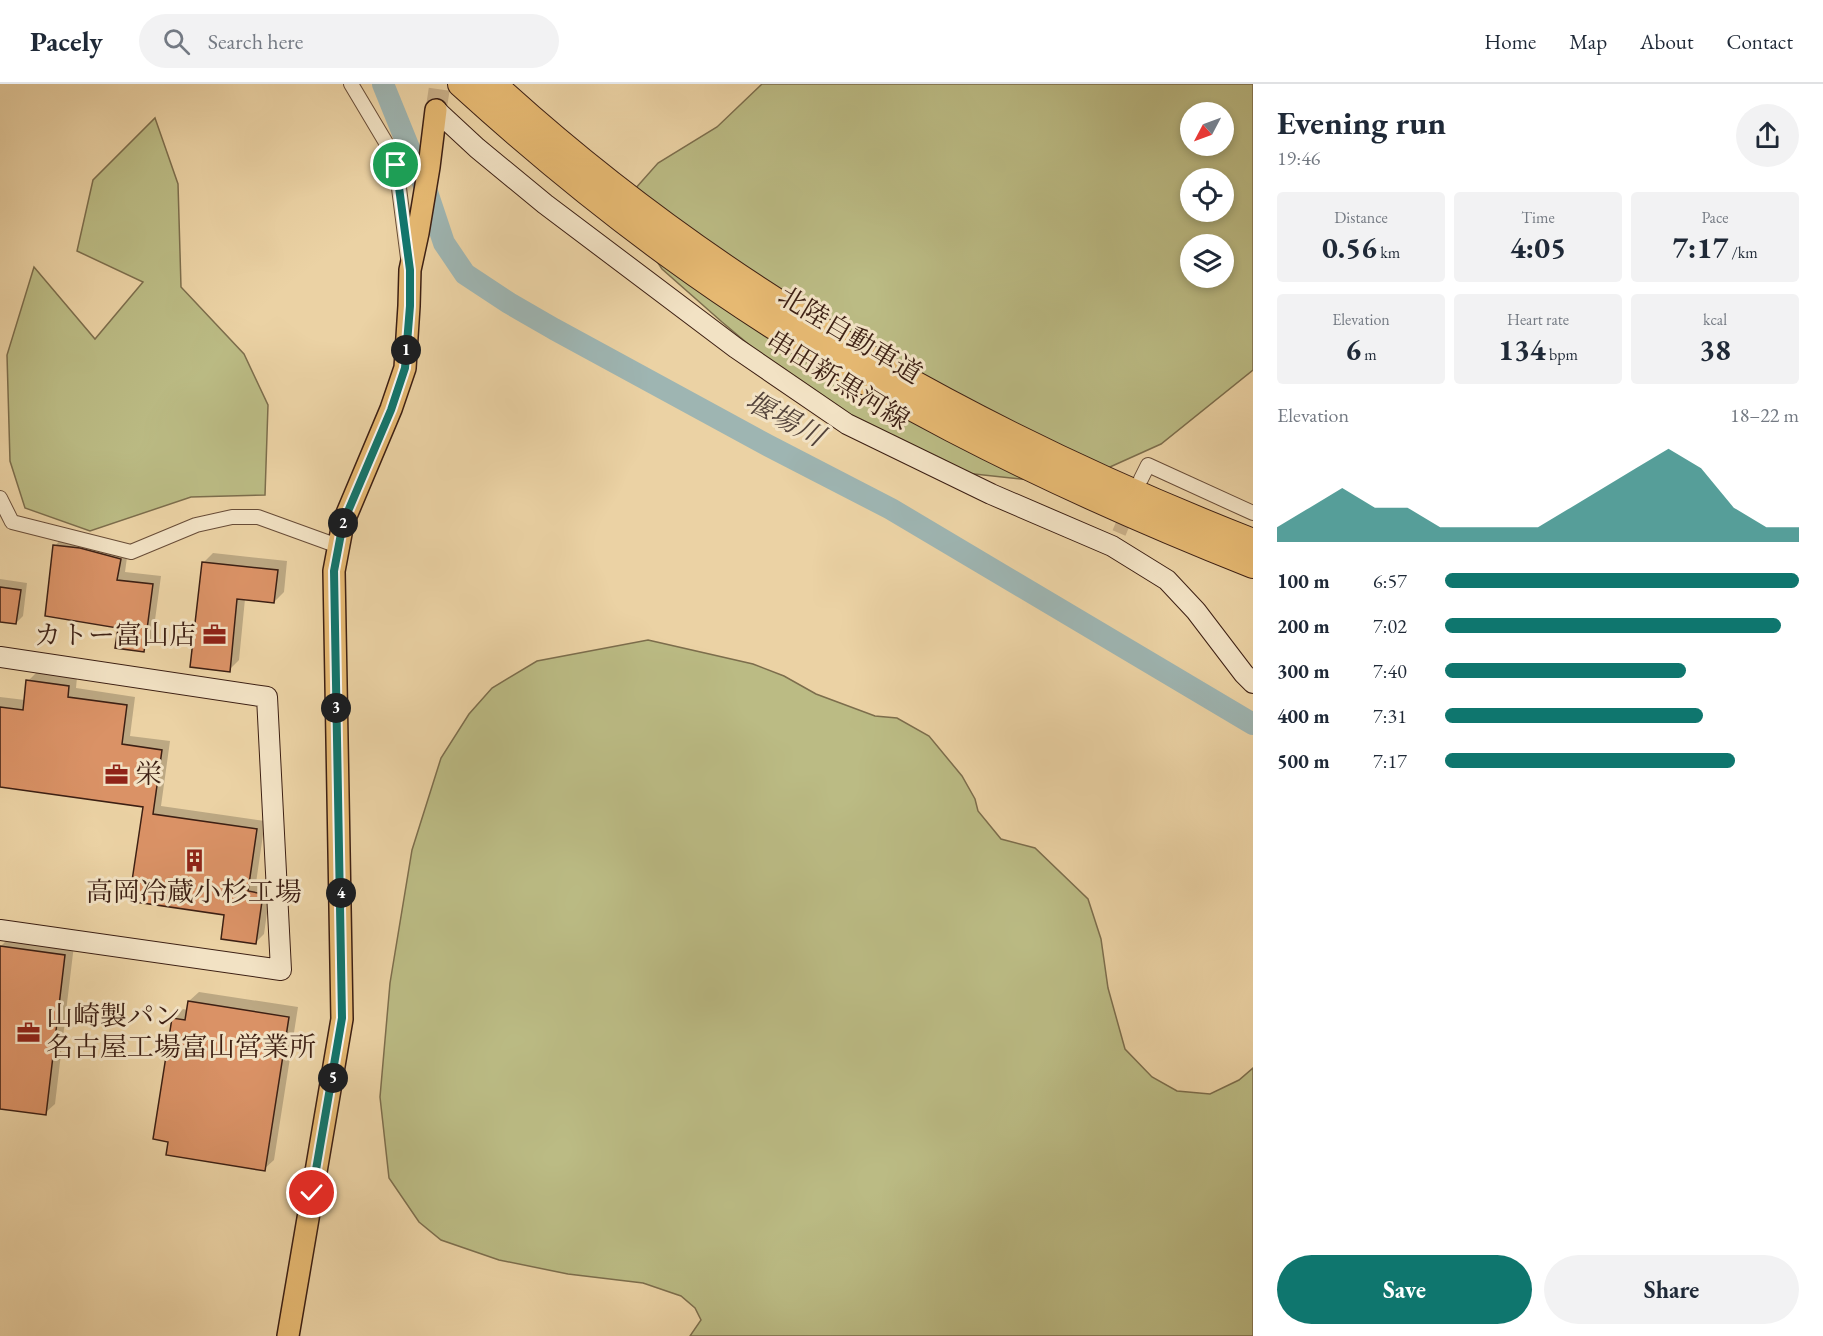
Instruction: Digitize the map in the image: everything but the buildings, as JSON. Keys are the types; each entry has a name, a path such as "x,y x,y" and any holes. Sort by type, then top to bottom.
{"highway":[{"name":"北陸自動車道","path":"461,84 553,165 612,212 672,257 800,342 870,384 1010,458 1154,525 1253,565"},
{"name":"北陸自動車道","path":"493,84 562,145 682,238 829,334 887,368 1019,438 1089,472 1253,542"}],"main road":[{"path":"288,1336 342,1018 333,587 343,523 391,410 405,368 410,306 410,270 429,167 436,110"},
{"name":"串田新黒河線","path":"436,110 477,148 545,204 736,348 847,424 991,494 1116,540 1167,580 1196,611 1253,683"},
{"path":"0,657 267,697 281,970 0,930"}],"street":[{"path":"351,84 385,141 396,165 410,270"},
{"path":"1142,479 1148,465 1253,513"},
{"path":"0,498 12,522 131,552 196,525 232,517 258,517 338,546"}],"green space":[{"path":"762,84 1253,84 1253,370 1161,444 1090,476 1040,481 956,472 823,407 662,269 636,230 627,198 658,163 717,127"},
{"path":"155,118 178,184 181,287 244,354 268,405 265,495 191,497 90,531 25,508 10,461 7,355 34,267 95,339 143,282 77,251 93,180"},
{"path":"648,640 753,664 784,676 816,694 875,716 897,718 929,736 962,776 975,799 978,811 1001,839 1035,848 1088,899 1101,939 1108,988 1125,1049 1152,1077 1177,1091 1210,1094 1239,1080 1253,1068 1253,1336 690,1336 701,1320 695,1308 681,1296 643,1283 568,1274 499,1260 441,1240 419,1222 389,1178 380,1097 390,983 412,850 441,758 469,714 492,688 537,661"}],"waterway":[{"name":"堰場川","path":"383,84 428,195 444,243 465,274 554,329 769,446 891,509 1253,724"}],"tunnel":[{"path":"436,110 440,84"},
{"path":"1119,533 1130,507"}],"place":[{"name":"カトー富山店","path":"214,635"},
{"name":"栄","path":"117,774"},
{"name":"高岡冷蔵小杉工場","path":"194,860"},
{"name":"山崎製パン 名古屋工場富山営業所","path":"28,1032"}],"route":[{"path":"312,1193 342,1018 334,571 343,523 391,410 405,368 410,306 410,270 396,165"}]}
